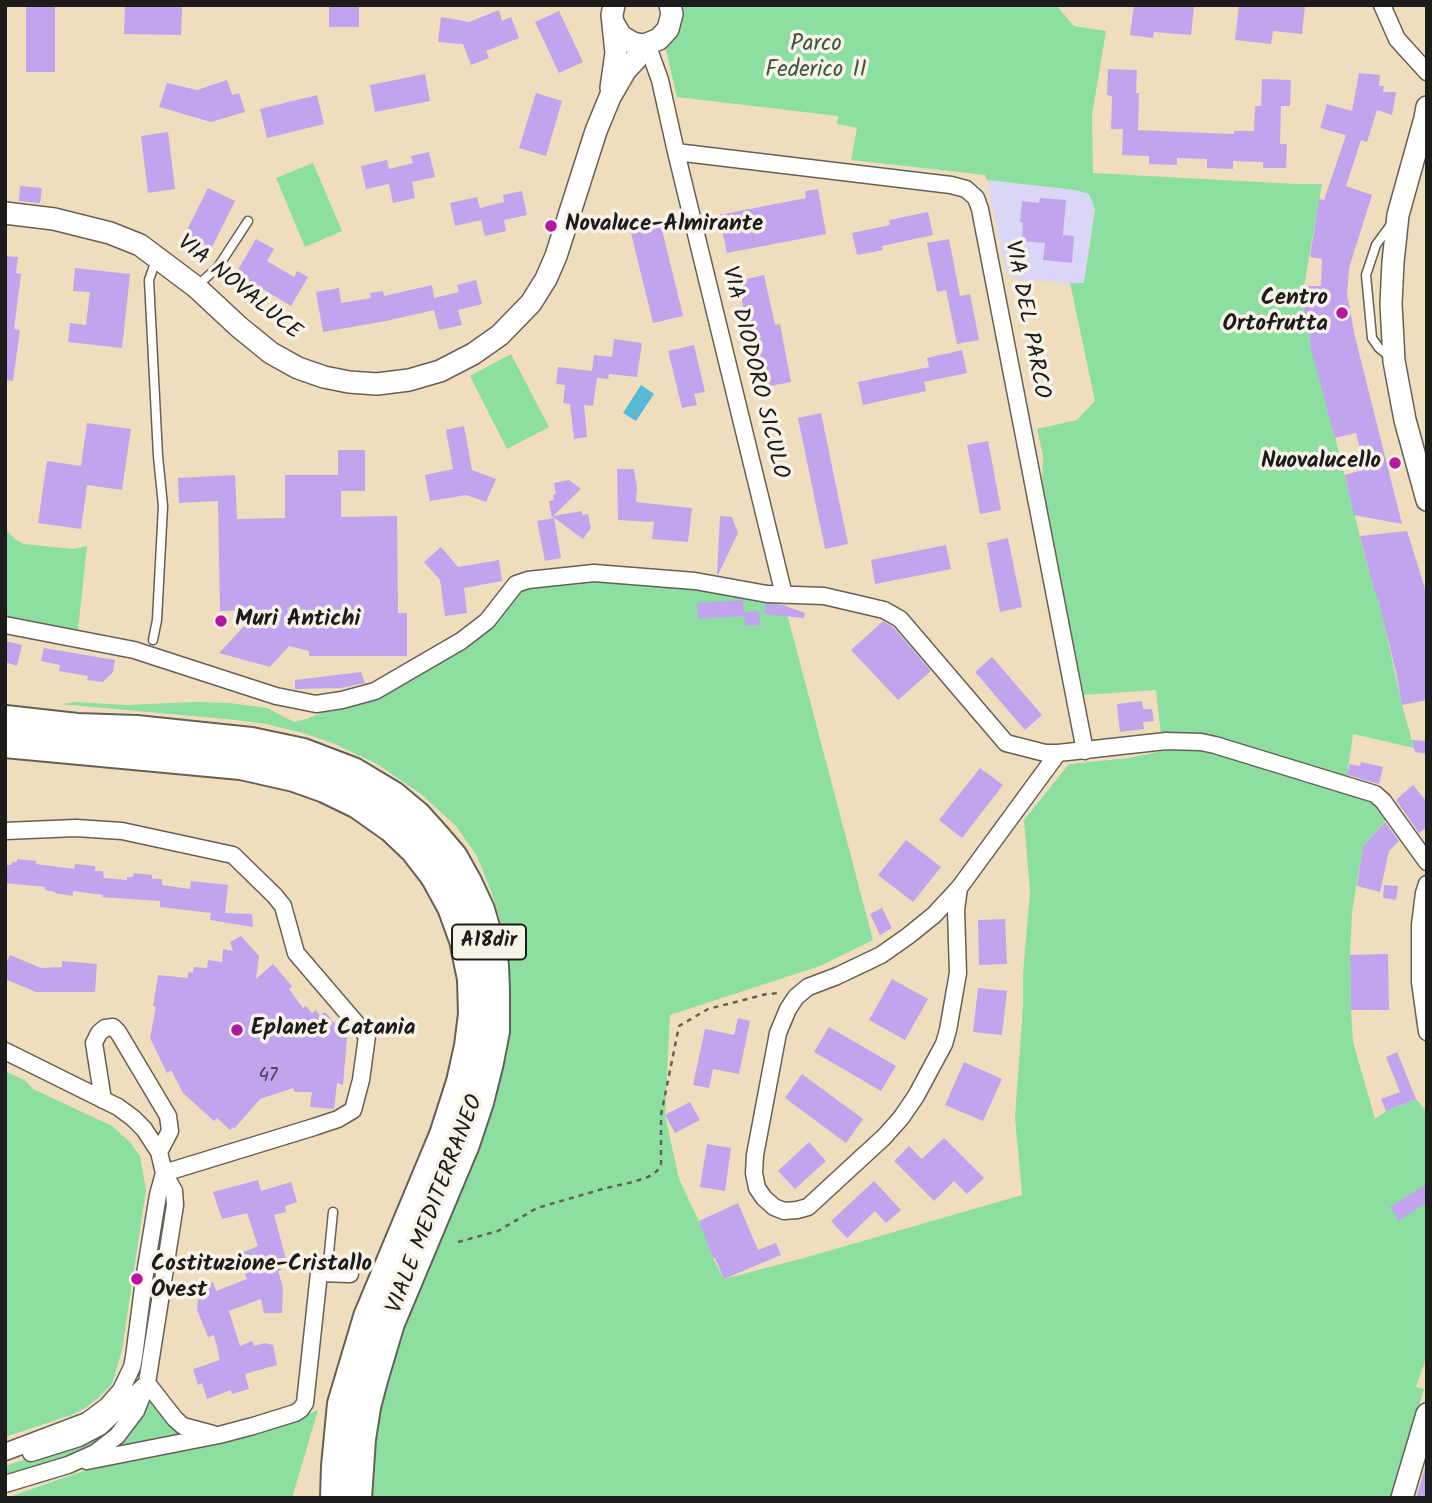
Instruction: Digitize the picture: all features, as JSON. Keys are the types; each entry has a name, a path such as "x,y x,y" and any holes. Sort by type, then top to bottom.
{"highway":[{"name":"VIALE MEDITERRANEO","path":"5,720 251,742 303,753 353,772 393,796 417,816 453,857 480,910 494,966 495,1031 489,1062 465,1144 390,1323 366,1407 357,1498"},
{"name":"VIALE MEDITERRANEO","path":"5,743 242,765 304,780 358,804 392,828 422,858 452,907 464,940 472,979 473,1014 469,1046 444,1135 368,1317 342,1404 335,1498"}],"main road":[{"path":"610,97 625,71 671,22 670,5"},
{"path":"611,13 621,36 634,43 651,41"},
{"path":"610,97 616,62 611,13"},
{"name":"VIA NOVALUCE","path":"5,214 54,219 110,233 139,246 196,287 271,353 298,368 349,382 377,384 409,380 440,371 473,354 500,335 531,303 556,256 596,131 610,97"},
{"path":"1427,107 1398,215 1391,304 1394,361 1405,420 1427,500"},
{"path":"1402,1498 1427,1414"}],"street":[{"path":"1381,5 1396,39 1427,72"},
{"name":"VIA DIODORO SICULO","path":"651,41 784,595"},
{"name":"VIA DEL PARCO","path":"676,152 951,185 966,189 976,198 981,209 1085,751"},
{"path":"5,625 134,650 276,696 316,704 375,691 461,641 487,621 516,584 522,581 594,573 695,581 784,595 824,596 884,610 900,619 1006,744 1045,753 1058,753 1166,741 1201,742 1376,794 1427,862"},
{"path":"958,888 958,973 948,1030 944,1044 916,1096 884,1137 808,1207 785,1211 774,1207 757,1188 755,1155 778,1033 788,1009 796,997 808,987 837,976 890,949 934,915 958,888 1058,753"},
{"path":"5,831 76,828 122,831 233,855 283,906 296,953 367,1036 361,1080 353,1110 338,1119 164,1173"},
{"path":"1427,884 1420,925 1420,982 1427,1031"},
{"path":"103,1100 94,1043 99,1033 105,1028 113,1027 168,1116 170,1131 159,1152"},
{"path":"5,1051 118,1107 139,1124 159,1152 164,1173 174,1191 175,1205 147,1383 136,1411 117,1436 95,1453 68,1465"},
{"path":"5,1452 87,1421 107,1406 121,1390 134,1357 146,1268 164,1173"},
{"path":"5,1483 68,1465 219,1435 295,1413 305,1403 319,1273 350,1274"},
{"path":"147,1383 166,1409 183,1426 219,1435"},
{"path":"5,1458 90,1434 108,1421 147,1383"}],"lane":[{"path":"196,287 218,267 248,221"},
{"path":"153,640 157,620 163,506 149,280 156,257"},
{"path":"319,1273 328,1263 333,1212"}],"path":[{"path":"458,1242 498,1231 537,1208 649,1177 661,1164 661,1115 679,1026 708,1009 767,994 802,992"}],"shaded area":[{"path":"987,180 1089,194 1095,209 1084,284 1015,279 1007,274"}],"green space":[{"name":"Parco Federico II","path":"677,5 1056,5 1074,26 1106,31 1092,115 1093,173 1322,184 1304,286 1304,314 1414,748 1353,734 1347,777 1161,735 1156,690 1083,695 1042,491 1043,456 1037,429 1077,420 1095,401 1070,283 1084,283 1095,209 1089,194 987,180 985,175 851,160 857,128 837,124 838,116 677,97 666,50 680,26"},
{"path":"313,163 342,231 305,247 276,178"},
{"path":"511,354 549,427 507,449 470,376"},
{"path":"5,529 23,544 74,549 87,546 78,630 5,616"},
{"path":"592,578 702,588 785,606 873,940 820,966 670,1015 665,1115 679,1179 724,1279 1022,1195 1015,1117 1030,891 1024,820 1069,764 1129,758 1167,750 1188,749 1215,753 1373,801 1388,818 1363,846 1352,912 1350,955 1353,1042 1375,1119 1386,1111 1416,1099 1427,1112 1427,1356 1416,1387 1424,1389 1392,1498 372,1498 380,1416 393,1361 438,1242 485,1133 509,1040 511,1000 508,958 491,891 477,856 455,825 421,794 377,764 335,744 266,724 60,704 229,703 267,708 294,722 376,694 521,588"},
{"path":"5,1071 26,1081 33,1089 112,1126 129,1141 140,1156 146,1190 122,1350 112,1384 97,1399 74,1414 5,1437"},
{"path":"151,1401 182,1432 181,1436 114,1449 136,1424"},
{"path":"125,1410 114,1429 91,1447 55,1461 5,1474 5,1466 83,1441"},
{"path":"318,1410 292,1498 6,1498 92,1468 265,1432"}],"water":[{"path":"641,385 654,394 636,421 623,413"}],"building":[{"path":"26,5 55,5 55,72 26,72"},
{"path":"329,5 359,5 359,27 329,27"},
{"path":"1134,5 1194,7 1191,35 1154,32 1153,38 1130,35"},
{"path":"1239,5 1305,5 1302,34 1273,31 1271,44 1235,40"},
{"path":"125,6 182,6 181,35 124,34"},
{"path":"499,10 502,21 511,17 519,38 486,51 489,58 471,65 463,44 438,42 441,17 469,22"},
{"path":"559,11 583,62 559,73 535,22"},
{"path":"1108,69 1137,70 1138,130 1234,134 1234,131 1254,131 1255,106 1261,106 1262,79 1291,80 1290,106 1281,106 1280,144 1287,144 1286,168 1263,168 1263,162 1233,161 1233,169 1207,168 1207,159 1177,158 1177,165 1149,164 1149,156 1122,155 1123,129 1111,129 1112,96 1107,95"},
{"path":"1359,73 1380,75 1379,86 1384,86 1383,92 1396,92 1392,115 1377,110 1367,142 1361,140 1346,186 1372,195 1349,268 1347,294 1355,337 1402,524 1354,515 1345,475 1365,469 1356,433 1335,438 1311,349 1307,314 1304,314 1304,286 1321,286 1322,259 1310,257 1319,199 1324,200 1346,135 1320,128 1327,104 1352,111"},
{"path":"425,74 430,101 375,112 370,85"},
{"path":"227,80 232,95 239,93 245,112 211,122 159,107 167,83 197,90"},
{"path":"536,93 562,101 546,156 519,148"},
{"path":"317,95 324,124 267,138 260,109"},
{"path":"168,132 175,189 148,193 141,136"},
{"path":"429,152 435,177 412,182 415,198 393,203 389,184 366,189 361,166 387,160 389,169 413,163 411,156"},
{"path":"20,186 42,188 40,203 19,201"},
{"path":"208,188 235,201 209,253 182,240"},
{"path":"818,189 826,234 727,253 719,215 806,198 805,191"},
{"path":"522,191 527,215 504,220 506,231 485,236 481,220 455,226 450,203 477,197 480,208 504,202 503,195"},
{"path":"1040,198 1066,200 1063,235 1074,236 1072,263 1043,260 1045,243 1022,241 1022,201 1039,203"},
{"path":"928,212 933,235 882,246 883,250 857,255 852,233 890,225 889,220"},
{"path":"661,226 683,316 653,323 631,233"},
{"path":"256,239 274,249 267,261 294,277 297,271 308,277 291,306 236,273"},
{"path":"949,239 960,296 970,294 979,340 957,344 946,290 937,292 927,243"},
{"path":"5,256 18,257 16,273 21,274 14,329 20,330 13,381 5,380"},
{"path":"75,268 130,274 122,348 68,342 70,323 86,325 90,292 73,291"},
{"path":"764,275 775,325 780,324 791,382 765,387 755,337 749,338 738,281"},
{"path":"476,280 482,304 458,310 462,325 439,330 434,310 323,332 316,292 339,288 341,303 371,298 370,293 383,291 384,296 432,285 434,298 459,292 457,285"},
{"path":"614,339 642,343 637,377 609,374 608,379 597,378 593,406 584,405 587,437 574,439 570,404 563,403 565,385 556,384 558,367 592,371 594,355 612,357"},
{"path":"694,345 705,392 694,394 697,405 682,408 668,351"},
{"path":"962,350 967,373 924,382 926,391 863,405 858,382 929,367 927,358"},
{"path":"821,413 848,544 825,549 798,418"},
{"path":"87,423 131,429 122,490 87,485 81,529 38,523 47,461 81,466"},
{"path":"464,426 472,470 496,479 486,502 466,495 430,501 425,475 453,469 446,430"},
{"path":"988,441 1001,510 980,514 967,445"},
{"path":"338,450 365,450 365,491 341,491 341,517 397,516 398,613 407,613 407,656 309,656 309,651 289,646 270,667 219,653 259,610 220,611 218,501 179,503 178,478 235,475 237,519 285,518 285,475 338,475"},
{"path":"617,469 634,469 636,502 692,508 688,542 652,539 654,522 618,520"},
{"path":"569,480 581,489 553,516 582,511 582,515 588,514 591,528 583,539 552,518 549,501 554,500 553,495 556,494 554,483"},
{"path":"720,516 732,517 738,533 718,575 717,574"},
{"path":"554,518 561,558 545,561 537,521"},
{"path":"1407,531 1427,595 1427,700 1402,705 1378,599 1360,536"},
{"path":"1008,538 1022,607 1000,612 987,543"},
{"path":"946,545 951,569 875,584 871,560"},
{"path":"441,547 458,567 499,560 502,581 464,588 467,613 445,616 440,580 424,562"},
{"path":"743,600 744,616 698,619 697,603"},
{"path":"766,604 783,605 805,613 804,618 764,614"},
{"path":"759,611 760,625 745,626 744,612"},
{"path":"883,621 893,627 931,671 898,700 851,650"},
{"path":"5,641 22,645 17,666 5,662"},
{"path":"44,648 115,660 113,672 103,682 87,680 88,676 59,671 60,665 41,661"},
{"path":"992,657 1042,715 1025,730 975,672"},
{"path":"361,672 365,683 341,688 295,689 295,680"},
{"path":"1142,701 1143,709 1152,709 1154,721 1143,722 1144,729 1120,732 1117,704"},
{"path":"1412,740 1427,741 1427,754 1415,752"},
{"path":"1361,762 1383,767 1379,784 1347,775 1350,764 1360,766"},
{"path":"980,768 1003,785 962,838 939,820"},
{"path":"1413,785 1427,802 1427,827 1419,833 1396,800"},
{"path":"1385,822 1399,841 1389,851 1380,892 1357,886 1363,846"},
{"path":"906,840 941,867 913,902 878,875"},
{"path":"17,859 74,869 75,864 95,866 95,871 103,871 104,878 127,880 127,877 133,877 134,873 152,875 152,879 162,879 162,885 190,889 191,881 228,885 225,913 252,914 253,927 210,920 211,913 160,907 160,901 102,897 103,895 73,891 73,896 45,890 45,887 5,883 5,865 17,862"},
{"path":"1384,885 1398,886 1396,900 1383,898"},
{"path":"882,908 892,928 880,935 870,914"},
{"path":"1005,919 1007,964 979,965 978,920"},
{"path":"241,936 259,956 256,979 273,964 292,986 289,989 303,1008 306,1006 312,1013 316,1010 320,1016 325,1012 347,1038 343,1085 337,1083 334,1109 310,1107 312,1092 295,1092 293,1088 260,1099 234,1129 233,1127 230,1130 217,1118 214,1121 183,1093 171,1070 167,1073 150,1038 158,975 188,978 188,972 193,973 194,967 207,968 208,960 222,962 223,949 233,951 230,942"},
{"path":"1388,954 1389,1010 1351,1010 1350,955"},
{"path":"10,955 41,968 62,967 62,961 97,964 95,992 36,992 5,979 5,966"},
{"path":"892,979 928,999 905,1040 869,1020"},
{"path":"978,988 1007,991 1002,1035 973,1032"},
{"path":"738,1018 750,1021 739,1074 713,1069 709,1088 693,1085 705,1029 734,1035"},
{"path":"829,1027 896,1066 881,1091 814,1052"},
{"path":"1397,1052 1416,1099 1386,1111 1381,1099 1400,1092 1386,1057"},
{"path":"964,1062 1002,1079 983,1121 945,1105"},
{"path":"802,1074 863,1119 846,1143 785,1098"},
{"path":"690,1102 700,1120 675,1133 665,1115"},
{"path":"944,1138 984,1178 967,1194 954,1181 934,1201 894,1161 909,1146 922,1159"},
{"path":"809,1142 826,1161 795,1189 778,1171"},
{"path":"707,1144 731,1148 725,1191 700,1187"},
{"path":"258,1180 261,1191 291,1182 297,1202 285,1206 286,1212 274,1215 286,1259 279,1261 281,1270 278,1271 283,1288 282,1313 264,1313 261,1299 229,1311 240,1346 252,1341 254,1346 265,1343 273,1345 277,1365 245,1374 249,1389 232,1394 231,1390 207,1399 202,1383 198,1385 193,1369 220,1360 214,1335 208,1337 197,1310 199,1287 213,1282 216,1291 247,1279 237,1255 258,1246 247,1213 222,1219 213,1192"},
{"path":"874,1181 901,1210 886,1223 875,1211 847,1238 831,1221"},
{"path":"1427,1184 1427,1202 1399,1221 1390,1207"},
{"path":"738,1203 758,1250 776,1243 781,1255 724,1279 699,1221"},
{"path":"1427,1461 1427,1498 1416,1498"}],"place":[{"name":"Novaluce-Almirante","path":"551,226"},
{"name":"Centro Ortofrutta","path":"1342,313"},
{"name":"Nuovalucello","path":"1395,463"},
{"name":"Muri Antichi","path":"221,621"},
{"name":"Eplanet Catania","path":"237,1030"},
{"name":"Costituzione-Cristallo Ovest","path":"137,1279"}]}
